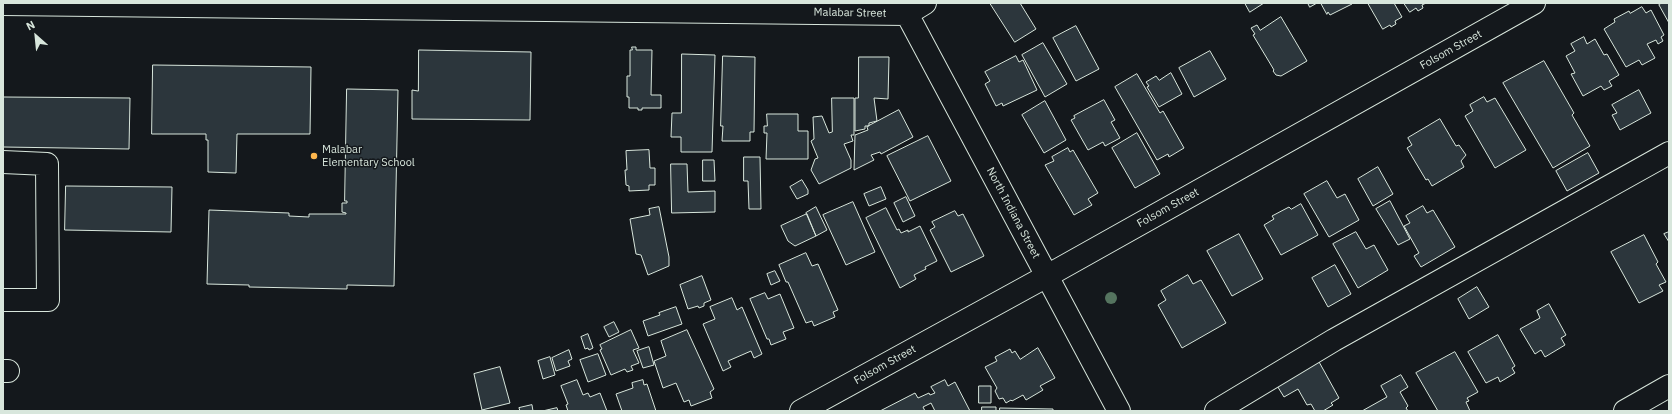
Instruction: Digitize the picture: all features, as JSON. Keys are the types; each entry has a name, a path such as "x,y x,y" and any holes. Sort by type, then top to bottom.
{"street":[{"name":"Folsom Street","path":"805,410 1534,3"},
{"name":"Malabar Street","path":"3,4 917,7"},
{"name":"North Indiana Street","path":"917,7 1047,276 1119,411"},
{"path":"1216,411 1334,340 1669,153"},
{"path":"3,162 48,164 48,300 3,300"},
{"path":"1625,411 1669,386"}],"building":[{"path":"990,3 1020,3 1036,29 1015,42"},
{"path":"1245,3 1264,3 1250,12"},
{"path":"1308,3 1317,3 1310,7"},
{"path":"1321,3 1352,4 1330,15 1328,12 1327,14"},
{"path":"1368,3 1394,3 1402,17 1395,21 1396,24 1391,27 1390,25 1383,29"},
{"path":"1404,3 1426,3 1422,5 1423,8 1418,11 1416,8 1410,12"},
{"path":"1662,3 1669,3 1669,23 1659,5"},
{"path":"1642,7 1646,13 1651,10 1664,35 1661,37 1663,41 1658,44 1656,40 1647,44 1655,58 1642,65 1639,60 1626,67 1604,29 1615,22 1614,19 1629,11 1630,13"},
{"path":"1281,17 1307,61 1281,76 1276,75 1273,71 1274,70 1253,35 1255,34 1251,28 1257,25 1260,30"},
{"path":"1076,26 1099,69 1076,81 1053,38"},
{"path":"1584,37 1587,44 1595,39 1604,55 1607,54 1619,75 1609,81 1612,86 1604,90 1601,86 1583,96 1571,74 1575,73 1566,56 1575,51 1571,44"},
{"path":"1043,43 1067,84 1045,97 1022,55"},
{"path":"632,47 636,47 636,50 652,50 651,95 661,95 661,108 642,108 642,110 638,110 638,108 629,108 629,97 627,97 627,76 630,76 630,50 632,50"},
{"path":"419,50 531,52 530,120 412,119 412,90 418,91"},
{"path":"1210,51 1226,79 1194,97 1179,68"},
{"path":"682,54 715,55 712,152 681,152 681,137 671,137 672,113 681,113"},
{"path":"723,56 755,57 754,132 750,132 750,141 722,141"},
{"path":"1016,56 1019,62 1023,60 1037,90 1003,106 1002,103 996,106 985,84 990,81 985,72"},
{"path":"859,57 889,57 888,99 874,98 877,121 869,123 869,126 865,126 865,129 855,131 855,98 858,98"},
{"path":"1544,61 1574,113 1572,115 1590,146 1553,168 1503,83"},
{"path":"153,65 311,67 310,134 237,134 236,173 208,172 208,140 206,140 206,134 152,134"},
{"path":"1171,73 1182,94 1159,107 1147,87 1149,86 1146,82 1156,76 1159,80"},
{"path":"1137,74 1160,113 1163,111 1184,148 1169,157 1168,154 1157,160 1115,87"},
{"path":"347,89 398,90 394,286 347,285 347,289 249,287 249,285 207,284 209,210 289,213 289,216 309,217 309,214 346,214 342,212 342,203 347,203 347,201 345,201"},
{"path":"1639,90 1651,113 1620,130 1612,115 1617,113 1612,105"},
{"path":"3,97 130,98 129,149 3,147"},
{"path":"1484,97 1487,102 1495,98 1526,150 1495,168 1465,116 1473,111 1470,105"},
{"path":"832,98 854,98 854,135 851,135 853,141 844,144 851,160 851,168 819,184 811,170 815,159 818,158 811,141 814,139 813,117 822,116 829,133 832,132"},
{"path":"1104,100 1115,120 1111,122 1120,138 1105,146 1103,142 1088,150 1071,120 1075,118 1074,116"},
{"path":"1045,101 1066,140 1044,153 1022,115"},
{"path":"899,110 913,137 881,154 880,152 871,155 874,160 854,170 855,135 868,130 867,127"},
{"path":"767,114 798,114 798,131 808,131 808,159 766,159 767,133 764,133 764,126 767,126"},
{"path":"1440,119 1456,146 1459,145 1466,155 1461,161 1464,167 1432,186 1428,179 1426,180 1407,148 1412,145 1408,138"},
{"path":"1137,133 1160,174 1135,188 1112,148"},
{"path":"928,136 951,181 910,201 887,156"},
{"path":"1068,148 1070,152 1073,150 1098,193 1088,199 1092,205 1074,215 1045,165 1054,161 1052,157"},
{"path":"649,150 650,168 655,168 655,185 649,185 649,190 629,191 629,186 626,185 626,151"},
{"path":"1588,153 1599,173 1567,191 1556,171"},
{"path":"744,157 760,157 761,209 749,209 748,181 744,181"},
{"path":"703,160 714,160 715,181 703,181"},
{"path":"671,164 687,164 688,192 715,191 715,212 672,213"},
{"path":"1378,167 1393,194 1373,206 1358,179"},
{"path":"802,180 808,190 808,194 797,199 790,187"},
{"path":"1327,181 1337,198 1345,194 1359,220 1329,237 1304,194"},
{"path":"66,186 172,187 171,232 65,230"},
{"path":"881,187 886,199 869,206 864,194"},
{"path":"906,197 915,216 903,222 894,203"},
{"path":"1390,201 1410,239 1398,245 1376,209"},
{"path":"853,202 875,252 846,265 823,215"},
{"path":"1301,204 1318,235 1281,255 1264,225 1274,219 1272,216 1289,207 1291,209"},
{"path":"1423,206 1427,213 1433,210 1455,247 1421,267 1414,256 1419,253 1404,226 1410,223 1406,216"},
{"path":"659,207 669,257 669,266 648,275 641,255 636,254 630,219 650,215 649,209"},
{"path":"816,207 827,230 816,236 806,213"},
{"path":"886,208 897,230 899,229 901,233 908,230 908,232 920,226 937,261 914,275 916,279 900,288 866,218"},
{"path":"955,211 958,216 963,214 984,256 951,272 930,230 935,227 932,222"},
{"path":"807,214 816,236 795,246 788,241 781,226"},
{"path":"1356,232 1366,249 1374,245 1388,270 1358,288 1333,244"},
{"path":"1669,232 1669,242 1664,234"},
{"path":"1239,234 1263,279 1232,296 1207,251"},
{"path":"1644,235 1658,262 1656,264 1666,282 1659,285 1663,291 1639,303 1611,252"},
{"path":"806,253 812,266 818,264 838,310 833,312 835,317 814,326 812,321 806,323 779,265"},
{"path":"1335,265 1351,294 1328,307 1312,278"},
{"path":"775,271 780,281 771,285 767,274"},
{"path":"1188,275 1193,284 1201,280 1226,323 1182,348 1158,305 1166,300 1161,291"},
{"path":"702,276 711,300 704,303 704,306 699,308 698,306 688,309 680,285"},
{"path":"1477,287 1489,307 1469,319 1458,299"},
{"path":"765,293 768,299 780,294 794,328 783,332 786,339 771,345 750,299"},
{"path":"732,298 737,310 742,307 762,354 754,358 751,351 728,361 731,367 723,371 703,324 715,319 710,307"},
{"path":"1549,304 1566,335 1561,338 1565,345 1545,357 1541,350 1535,354 1520,329 1540,318 1537,311"},
{"path":"676,307 682,324 648,336 643,321"},
{"path":"614,322 619,332 609,337 604,327"},
{"path":"631,330 639,348 633,350 639,363 631,366 633,370 627,372 625,369 611,375 600,350 602,349 600,345"},
{"path":"687,330 714,389 710,392 712,398 691,406 689,400 684,402 676,383 663,388 654,361 666,356 661,341"},
{"path":"588,334 593,348 589,350 588,348 585,349 581,337"},
{"path":"1498,335 1515,366 1512,368 1515,373 1500,382 1498,377 1486,383 1468,352"},
{"path":"649,347 654,365 643,368 637,351"},
{"path":"1038,348 1055,378 1040,386 1043,390 1026,400 1023,395 1006,403 1003,398 999,399 995,391 997,388 985,367 997,361 995,357 1010,349 1012,353 1015,351 1020,359"},
{"path":"569,350 572,359 568,361 570,366 556,371 552,358"},
{"path":"1455,352 1478,392 1467,398 1469,401 1466,402 1470,411 1438,411 1416,373"},
{"path":"598,354 606,375 588,382 580,360"},
{"path":"550,357 555,375 543,379 538,361"},
{"path":"1318,360 1339,398 1331,403 1333,405 1323,411 1315,411 1311,404 1307,405 1298,389 1284,397 1276,384"},
{"path":"500,367 510,403 482,410 474,374"},
{"path":"1401,375 1408,387 1400,392 1408,406 1406,408 1408,411 1362,411 1387,397 1381,386"},
{"path":"577,380 583,395 588,393 590,397 600,393 607,411 568,411 566,405 568,404 561,386"},
{"path":"643,380 644,385 647,384 656,411 622,411 616,394 633,388 632,383"},
{"path":"945,380 948,386 955,382 970,411 935,411 931,403 923,407 925,411 880,411 915,393 918,398 929,393 930,395 935,393 931,387"},
{"path":"979,386 991,386 991,403 979,403"},
{"path":"532,405 533,411 520,411 519,408"},
{"path":"982,407 996,407 996,411 982,411"},
{"path":"557,408 558,411 543,411"},
{"path":"1000,408 1053,409 1053,411 1000,411"}],"place":[{"name":"Malabar Elementary School","path":"314,156"}]}
